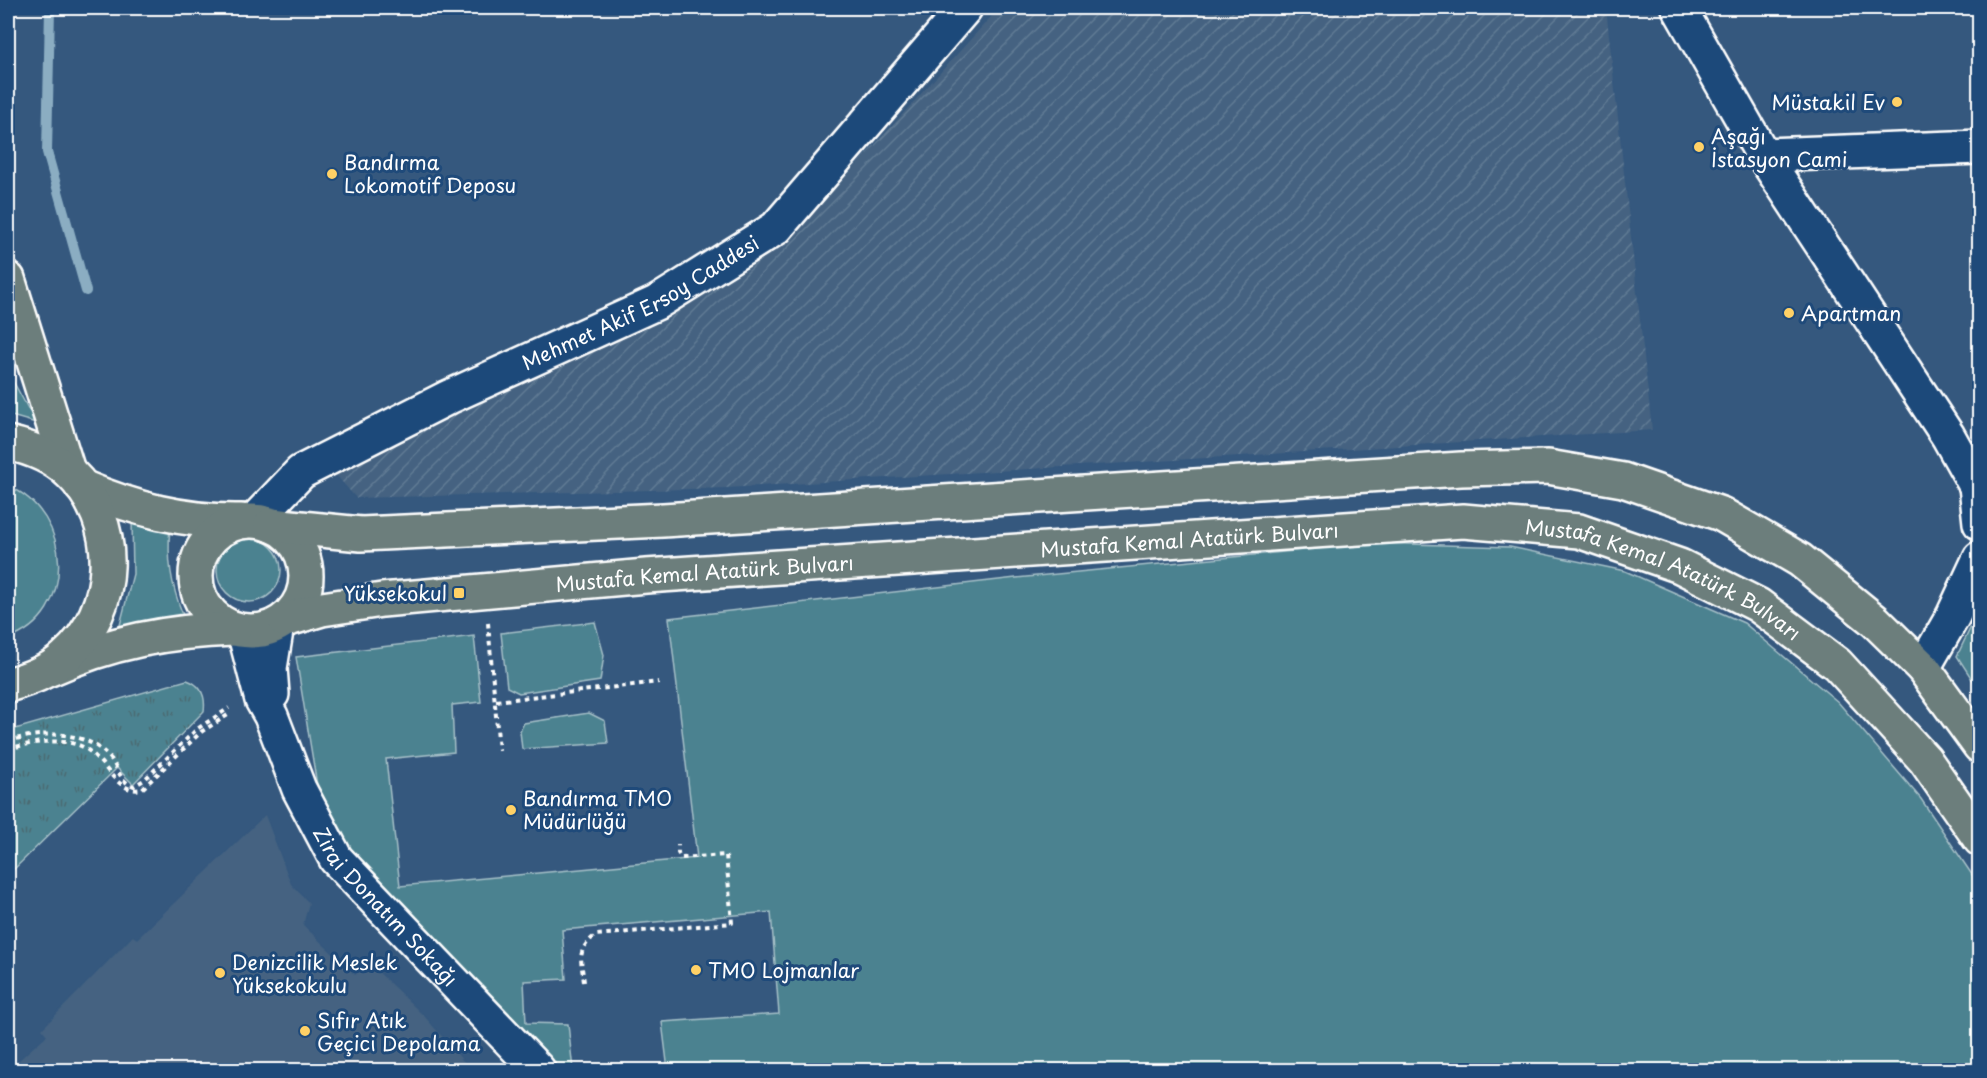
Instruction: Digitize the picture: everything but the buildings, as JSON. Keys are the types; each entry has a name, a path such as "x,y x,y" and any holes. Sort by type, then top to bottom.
{"main road":[{"path":"8,279 75,479 97,512 106,540 108,570 103,600 88,631 65,658 21,681"},
{"path":"8,443 35,450 75,479 117,502 154,513 215,522 257,522 361,534 663,520 1461,469 1548,467 1623,480 1721,514 1800,560 1875,621 1923,668 1980,746"},
{"name":"Mustafa Kemal Atatürk Bulvarı","path":"281,622 322,609 646,576 1463,521 1579,531 1680,566 1758,605 1837,663 1925,760 1980,839"},
{"path":"21,681 110,646 149,637 191,630 239,630 267,629 281,622 297,607 304,593 307,576 304,560 297,544 286,533 257,522 228,526 212,537 201,552 195,570 197,589 204,607 217,620 239,630"}],"street":[{"name":"Mehmet Akif Ersoy Caddesi","path":"257,522 301,472 450,397 656,303 776,228 964,8"},
{"path":"1679,8 1763,155 1978,485 1980,523"},
{"path":"1763,155 1980,147"},
{"path":"1923,668 1953,616 1980,558"},
{"name":"Zirai Donatım Sokağı","path":"266,708 270,668 281,622"},
{"name":"Zirai Donatım Sokağı","path":"239,630 266,708 299,789 336,859 538,1071"}],"path":[{"path":"484,591 499,750"},
{"path":"496,701 658,682"},
{"path":"8,741 37,735 81,738 105,753 125,782 134,786 144,780 214,716 245,702 266,708"},
{"path":"8,749 38,743 79,745 100,759 121,786 134,791 142,789 201,732 215,722 266,708"},
{"path":"584,982 581,955 585,944 596,935 732,923 726,855 681,858 678,853 678,844"}],"shaded area":[{"path":"999,8 1606,8 1652,430 727,488 356,498 323,460 789,239"},
{"path":"265,815 291,884 309,903 303,925 355,975 370,964 425,1017 471,1070 8,1070 47,1035 42,1029 133,936 137,939"}],"green space":[{"path":"8,372 36,423 8,415"},
{"path":"8,486 30,499 45,518 55,540 59,564 56,587 47,609 31,627 8,639"},
{"path":"132,520 170,527 171,572 183,615 119,629 133,574"},
{"path":"249,538 267,543 272,547 276,552 281,570 276,588 272,593 267,597 249,602 231,597 226,593 222,588 217,570 222,552 226,547 231,543"},
{"path":"1376,543 1510,547 1625,571 1744,623 1838,702 1921,799 1979,885 1979,1070 668,1070 662,1022 779,1014 771,912 562,930 566,979 524,981 526,1023 568,1024 573,1070 554,1070 323,822 296,657 474,636 481,702 452,705 454,752 386,759 400,886 697,858 669,618 1016,578"},
{"path":"1979,610 1979,690 1957,656"},
{"path":"595,622 604,655 600,681 519,693 507,687 501,633"},
{"path":"187,680 199,688 204,701 204,711 133,784 117,768 8,875 8,731"},
{"path":"589,713 605,721 608,743 522,749 520,731 524,723"}],"waterway":[{"path":"50,8 47,152 86,291"}],"place":[{"name":"Müstakil Ev","path":"1897,102"},
{"name":"Aşağı İstasyon Cami","path":"1699,147"},
{"name":"Bandırma Lokomotif Deposu","path":"332,174"},
{"name":"Apartman","path":"1789,313"},
{"name":"Yüksekokul","path":"459,593"},
{"name":"Bandırma TMO Müdürlüğü","path":"511,810"},
{"name":"TMO Lojmanlar","path":"696,970"},
{"name":"Denizcilik Meslek Yüksekokulu","path":"220,973"},
{"name":"Sıfır Atık Geçici Depolama","path":"305,1031"}]}
